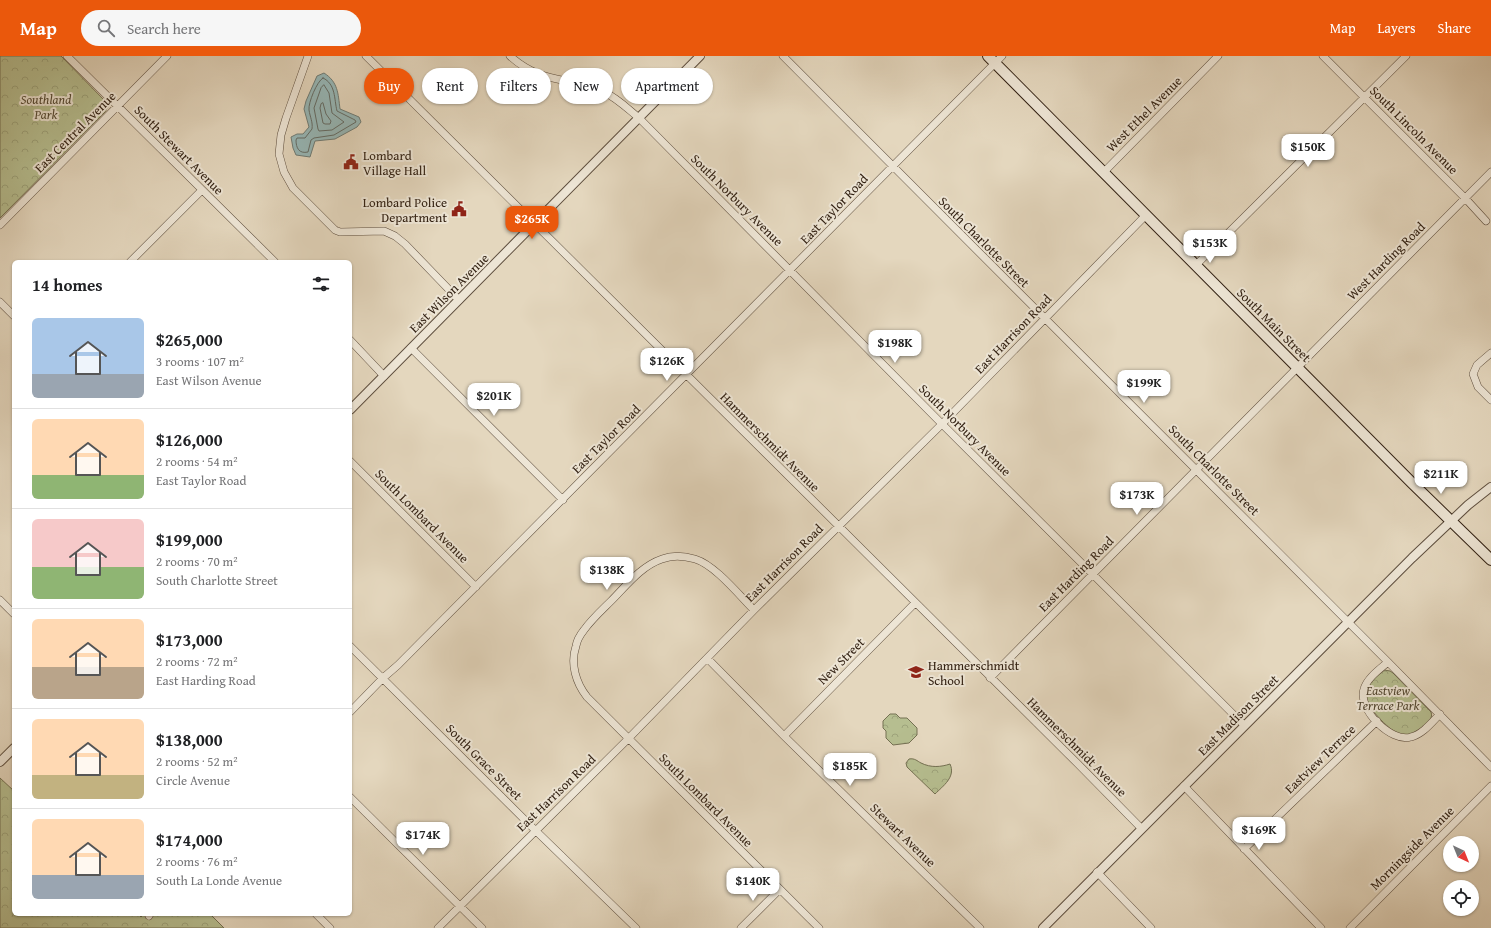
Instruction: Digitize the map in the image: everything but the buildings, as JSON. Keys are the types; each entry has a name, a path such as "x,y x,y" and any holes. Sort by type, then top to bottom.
{"main road":[{"name":"South Main Street","path":"988,56 999,60 1146,215 1491,560"}],"street":[{"name":"South Stewart Avenue","path":"66,56 273,260"},
{"name":"East Central Avenue","path":"0,224 118,107 167,56"},
{"path":"308,56 281,135 279,154 288,181 335,230 340,232 384,231 395,236 405,244 459,300"},
{"name":"Hammerschmidt Avenue","path":"366,56 1141,828"},
{"name":"South Norbury Avenue","path":"510,56 525,69 542,76 605,92 615,98 638,118 1244,725"},
{"name":"East Wilson Avenue","path":"352,408 700,56"},
{"name":"South Charlotte Street","path":"783,56 1044,319 1348,621 1491,767"},
{"name":"West Ethel Avenue","path":"1104,172 1218,56"},
{"name":"South Lincoln Avenue","path":"1324,56 1486,221"},
{"path":"1196,265 1406,56"},
{"name":"East Taylor Road","path":"352,710 563,500 999,60"},
{"name":"West Harding Road","path":"1298,368 1491,172"},
{"path":"132,260 202,190"},
{"name":"East Harrison Road","path":"438,928 628,739 838,526 942,424 1146,215"},
{"path":"0,302 12,314"},
{"path":"352,342 384,376"},
{"path":"411,348 563,500"},
{"path":"1491,353 1477,365 1473,374 1478,387 1491,400"},
{"name":"East Harding Road","path":"990,678 1298,368"},
{"name":"South Lombard Avenue","path":"352,463 476,587"},
{"name":"East Madison Street","path":"1043,928 1348,621 1451,520 1476,497 1491,487"},
{"name":"South Lombard Avenue","path":"754,610 710,566 696,559 678,556 662,559 642,570 589,624 579,637 573,660 576,678 580,688 587,697 779,890 819,928"},
{"path":"0,600 12,612"},
{"name":"New Street","path":"784,736 915,603"},
{"name":"South Grace Street","path":"352,648 636,928"},
{"name":"Stewart Avenue","path":"707,658 784,736 980,928"},
{"path":"1388,662 1369,680 1364,690 1364,705 1377,721 1390,734 1403,738 1411,738 1422,731 1440,714"},
{"name":"Eastview Terrace","path":"1244,849 1377,721"},
{"path":"0,762 12,750"},
{"path":"1184,786 1321,928"},
{"name":"Morningside Avenue","path":"1350,928 1491,786"},
{"path":"352,799 482,928"},
{"path":"1097,872 1151,928"},
{"path":"741,928 779,890"},
{"path":"318,916 330,928"}],"green space":[{"name":"Southland Park","path":"0,56 61,56 107,103 108,107 105,112 0,218"},
{"name":"Eastview Terrace Park","path":"1384,670 1393,673 1431,712 1431,718 1429,721 1413,734 1407,735 1397,733 1392,730 1381,720 1369,705 1366,695 1367,690 1375,678"},
{"path":"890,714 896,714 900,718 907,718 917,728 917,735 909,743 893,745 886,738 886,731 883,728 883,721"},
{"path":"909,759 914,759 925,765 932,766 950,764 951,773 948,781 935,794 907,767 906,763"},
{"path":"0,778 12,789 12,916 212,916 224,928 0,928"}],"water":[{"path":"324,73 329,76 335,84 340,109 359,117 361,122 357,127 335,139 315,141 310,157 296,155 291,137 297,134 303,134 309,127 304,109 306,101 317,76"}],"place":[{"name":"Lombard Village Hall","path":"351,162"},
{"name":"Lombard Police Department","path":"459,209"},
{"name":"Hammerschmidt School","path":"916,672"}]}
